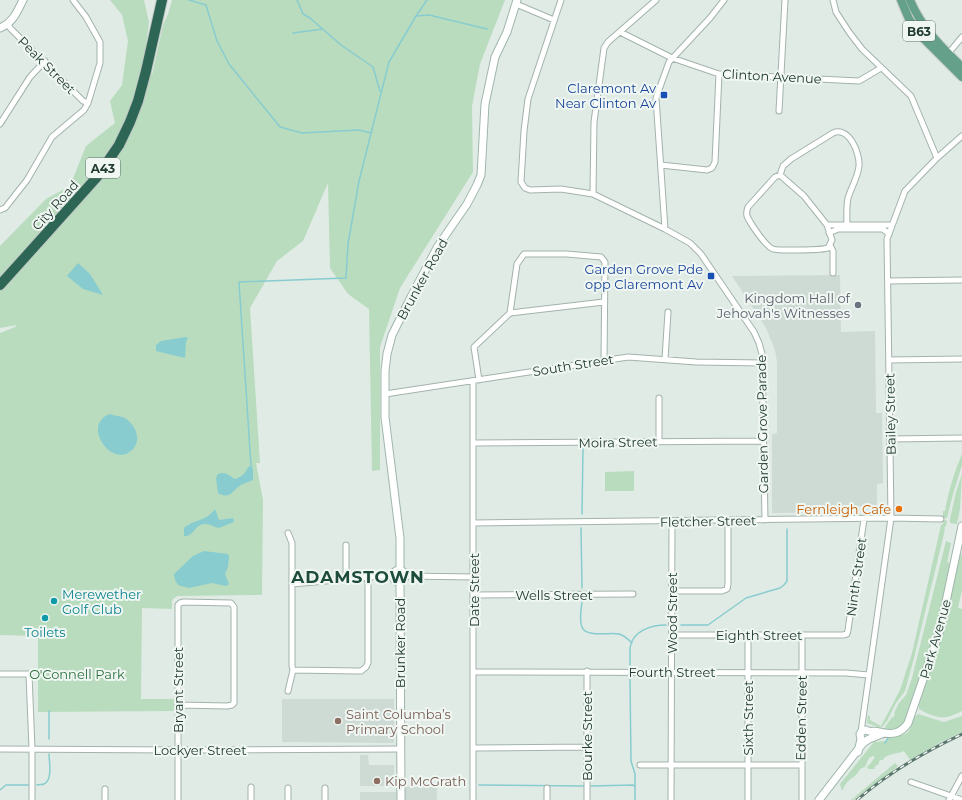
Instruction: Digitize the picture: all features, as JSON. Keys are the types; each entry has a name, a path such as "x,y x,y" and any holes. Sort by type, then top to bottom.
{"highway":[{"name":"City Road","path":"0,285 97,177 119,145 138,101 162,0"},
{"name":"City Road","path":"156,22 165,0"}],"main road":[{"path":"0,28 8,25 24,0"},
{"name":"B63","path":"901,0 909,19 923,38 945,56 962,67"},
{"name":"B63","path":"910,0 922,24 962,77"},
{"name":"Brunker Road","path":"400,570 400,538 385,418 387,354 392,335 410,297 438,246 467,204 477,185 481,174 485,104 496,57 507,32 517,2"},
{"name":"Park Avenue","path":"865,736 879,732 884,734 893,734 901,731 905,728 910,719 940,630 962,526"},
{"path":"400,570 404,572 406,576 404,580 400,582 395,581 393,576 395,571 400,570"},
{"name":"Brunker Road","path":"400,582 401,800"},
{"path":"819,800 858,752 865,736"}],"street":[{"path":"0,210 5,208 27,180 52,137 84,110 88,103 100,63 100,42 86,17 73,0"},
{"name":"Garden Grove Parade","path":"561,0 528,99 524,131 521,182 525,188 530,190 561,189 593,194 665,229 690,243 701,254 759,342 763,362 765,520"},
{"path":"593,194 594,122 604,48 656,0"},
{"path":"665,229 656,98 669,62 710,18 724,0"},
{"path":"779,111 786,0"},
{"path":"833,0 836,12 862,49 911,96 937,158"},
{"path":"517,2 554,20"},
{"name":"Peak Street","path":"8,25 83,101 88,103"},
{"name":"Clinton Avenue","path":"620,32 672,58 719,74 859,81 881,68"},
{"path":"945,56 962,38"},
{"path":"0,124 30,77 45,61"},
{"path":"661,165 707,170 712,168 715,162 719,74"},
{"path":"780,176 783,166 791,159 833,133 839,132 846,134 857,154 859,166 858,173 848,200 846,227"},
{"name":"Bailey Street","path":"865,736 863,718 891,518 887,239 905,191 937,158 962,136"},
{"path":"774,176 780,176 804,196 827,225 832,240 826,249 774,250 767,245 750,222 746,212 748,207 774,176"},
{"path":"827,225 879,229 889,234"},
{"path":"830,233 846,227 892,225"},
{"path":"830,245 833,251 834,273"},
{"path":"604,302 510,314 517,264 524,254 567,254 601,257 605,262 604,361"},
{"path":"888,280 962,280"},
{"path":"665,359 668,312"},
{"name":"Date Street","path":"473,800 474,444 476,380 474,347 510,314"},
{"name":"South Street","path":"385,394 628,357 696,362 763,362"},
{"path":"889,360 962,359"},
{"path":"659,398 659,441"},
{"path":"891,439 962,438"},
{"name":"Moira Street","path":"474,444 763,441"},
{"name":"Fletcher Street","path":"474,523 891,518 941,519"},
{"name":"Ninth Street","path":"847,634 864,519"},
{"path":"672,592 722,591 726,589 728,584 728,520"},
{"name":"Wood Street","path":"671,800 672,521"},
{"path":"288,533 292,543 293,670 288,691"},
{"path":"346,545 346,579"},
{"path":"292,584 393,576"},
{"path":"406,576 474,577"},
{"path":"293,670 361,671 366,667 368,663 368,577"},
{"name":"Wells Street","path":"474,595 633,594"},
{"name":"Bryant Street","path":"178,706 232,705 234,700 233,604 184,602 178,605 178,706 178,800"},
{"name":"Eighth Street","path":"672,635 847,634"},
{"name":"Sixth Street","path":"748,635 748,800"},
{"name":"Edden Street","path":"802,635 802,800"},
{"name":"Bourke Street","path":"587,671 587,800"},
{"name":"Fourth Street","path":"474,672 802,672 869,675"},
{"path":"0,674 29,674 32,748 32,800"},
{"path":"473,748 587,747"},
{"name":"Lockyer Street","path":"0,749 401,749"},
{"path":"640,765 801,765"},
{"path":"950,798 962,776"},
{"path":"911,782 950,798 962,800"},
{"path":"251,787 251,800"},
{"path":"288,788 288,800"},
{"path":"325,788 325,800"},
{"path":"547,788 547,800"},
{"path":"105,789 105,800"}],"shaded area":[{"path":"840,275 841,332 875,331 876,413 882,413 883,483 877,484 877,506 842,507 841,512 772,513 772,434 777,433 777,362 775,350 766,328 732,276"},
{"name":"Saint Columba’s Primary School","path":"282,699 394,699 394,743 282,742"},
{"path":"360,755 368,755 369,765 394,765 394,786 360,786"},
{"path":"437,786 437,800 360,800 360,792 396,792 396,787"}],"green space":[{"name":"O'Connell Park","path":"110,0 144,0 149,22 144,60 152,75 163,25 172,0 505,0 480,64 472,106 473,172 400,288 380,347 380,470 372,471 369,309 348,294 330,268 328,183 303,241 277,261 250,308 260,463 256,463 263,500 262,595 177,596 172,600 172,609 142,608 141,699 174,699 174,711 38,712 38,636 0,635 0,333 17,325 0,328 0,246 46,199 70,186 86,146 115,123 110,101 122,85 128,41 122,15"},
{"path":"962,454 962,465 947,518 943,518 943,511 945,511 956,468"},
{"path":"634,471 634,491 605,491 605,472"},
{"path":"962,474 960,509 957,524 950,523 956,492"},
{"path":"944,520 947,521 946,526 944,528 943,538 905,691 896,703 887,721 882,727 878,727 867,723 868,715 870,716 870,720 881,726 900,690 912,653 941,525 943,524"},
{"path":"946,541 951,543 947,563 948,561 950,567 938,623 913,702 904,723 901,726 893,730 880,730 886,728 885,727 892,717 893,718 899,703 906,695 912,678"},
{"path":"962,554 962,590 958,608 962,609 962,711 949,717 940,717 928,714 919,709 919,704 959,555"},
{"path":"918,714 944,722 962,716 962,732 910,760 904,751 889,755 883,760 880,760 876,767 874,766 875,769 868,769 867,767 875,757 873,756 869,758 865,767 860,770 857,775 847,782 842,791 840,784 874,742 886,741 889,737 905,734 908,732 912,721"},
{"path":"895,763 898,766 896,768 851,800"}],"water":[{"path":"78,263 90,274 103,295 83,289 67,276"},
{"path":"186,337 188,338 186,342 185,358 156,351 156,345 161,341"},
{"path":"110,414 125,418 136,431 136,445 128,453 121,455 113,453 101,441 98,434 98,426 102,419"},
{"path":"251,466 253,469 253,480 241,485 231,494 226,496 218,493 216,478 218,474 225,473 235,479 240,477 248,467"},
{"path":"215,509 219,520 233,518 234,522 219,528 208,524 202,524 187,536 184,536 184,528 192,523 204,519"},
{"path":"204,551 228,554 228,567 225,574 229,584 226,586 212,583 189,588 178,585 174,574 193,556"}],"waterway":[{"path":"189,0 206,5 217,41 229,64 280,127 302,133 359,130 371,133"},
{"path":"297,0 303,14 310,18 341,45 373,67 380,91"},
{"path":"251,466 239,282 346,278 348,244 359,181 389,62 427,0"},
{"path":"416,16 429,15 487,29"},
{"path":"293,33 323,29"},
{"path":"582,514 583,448"},
{"path":"581,528 582,588"},
{"path":"681,625 708,625 746,598 780,588 784,585 787,581 787,529"},
{"path":"582,602 580,614 582,627 584,630 593,634 619,634 624,636 632,643"},
{"path":"630,665 630,648 634,637 643,630 654,626 666,625"},
{"path":"630,678 631,761 635,774 635,800"},
{"path":"49,711 49,739"},
{"path":"885,743 888,738"},
{"path":"37,785 44,784 49,779 49,754"},
{"path":"0,790 6,785 29,785"},
{"path":"479,785 584,786"},
{"path":"591,786 633,785 635,787"}],"railway":[{"path":"857,800 881,781 907,764 962,734"}],"place":[{"name":"Claremont Av Near Clinton Av","path":"664,95"},
{"name":"Garden Grove Pde opp Claremont Av","path":"711,276"},
{"name":"Kingdom Hall of Jehovah's Witnesses","path":"858,305"},
{"name":"Fernleigh Cafe","path":"899,509"},
{"name":"Merewether Golf Club","path":"54,601"},
{"name":"Toilets","path":"45,618"},
{"name":"Saint Columba’s Primary School","path":"338,721"},
{"name":"Kip McGrath","path":"377,781"}],"district":[{"name":"ADAMSTOWN","path":"358,577"}]}
